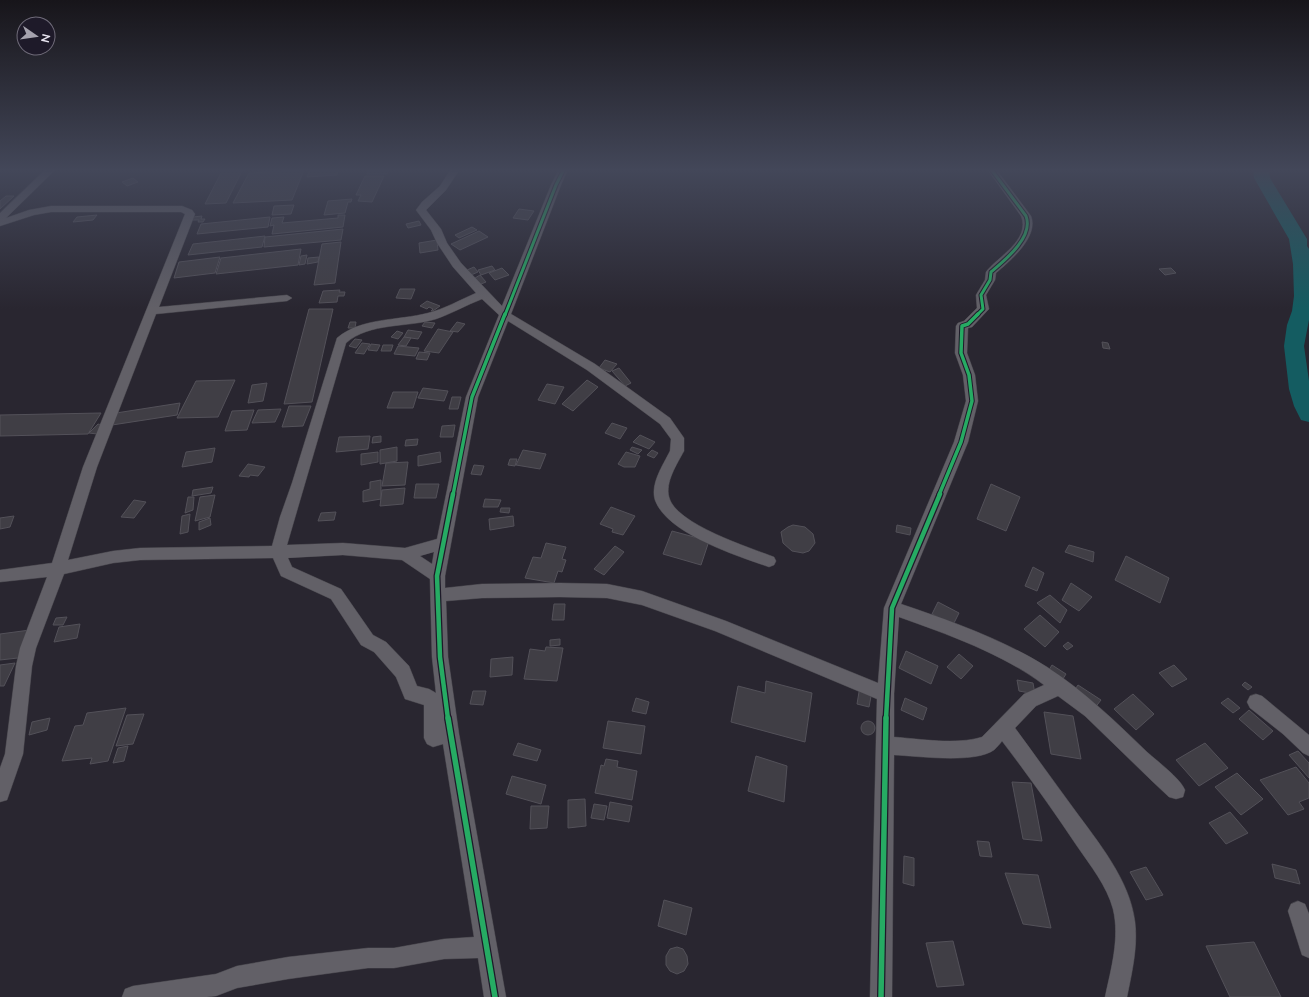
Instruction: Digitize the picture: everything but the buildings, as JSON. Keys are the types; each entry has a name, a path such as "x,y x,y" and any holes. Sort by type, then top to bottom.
{"street":[{"path":"0,223 22,216"},
{"path":"0,793 14,754 24,666 28,648 58,569 90,468 189,216"},
{"path":"425,216 436,229 438,236 448,253 483,294 505,315 591,367 665,421 677,438 678,445 677,451 666,472 662,485 662,499 671,512 687,526 721,543 769,561"},
{"path":"496,997 486,947 450,734 440,657 437,576 472,397 544,216"},
{"path":"881,997 886,694 892,608 961,442 972,402 969,375 961,353 962,326 968,324 983,309 981,294 990,280 991,272 1012,254 1026,233 1028,228 1026,216"},
{"path":"450,734 433,738 433,704 429,697 411,693 403,672 380,647 367,640 336,594 286,571 278,552 287,517 299,483 341,341 345,336 357,330 431,316 483,294"},
{"path":"151,311 287,298"},
{"path":"0,576 58,569 113,557 140,554 278,552 343,549 405,554 443,543"},
{"path":"405,554 437,576"},
{"path":"438,595 482,591 560,590 607,591 642,598 720,626 886,694"},
{"path":"892,608 949,628 1012,657 1041,673 1091,710 1158,775 1176,790"},
{"path":"885,745 941,749 974,748 987,744 1030,700 1058,687"},
{"path":"1256,702 1289,728 1309,747"},
{"path":"1003,727 1034,766 1092,851 1111,881 1123,908 1126,934 1125,954 1116,997"},
{"path":"1298,911 1309,948"},
{"path":"133,997 216,985 237,977 288,968 368,958 394,958 444,949 486,947"}],"waterway":[{"path":"1284,216 1298,239 1303,272 1302,311 1297,325 1296,341 1294,346 1298,381 1302,397 1309,414"}],"cycle path":[{"path":"495,997 450,734 440,657 437,576 472,397 544,216"},
{"path":"881,997 886,694 892,608 961,442 972,401 969,375 961,353 962,326 968,324 983,309 981,295 990,280 991,272 1012,254 1026,233 1028,221 1026,216"}]}
